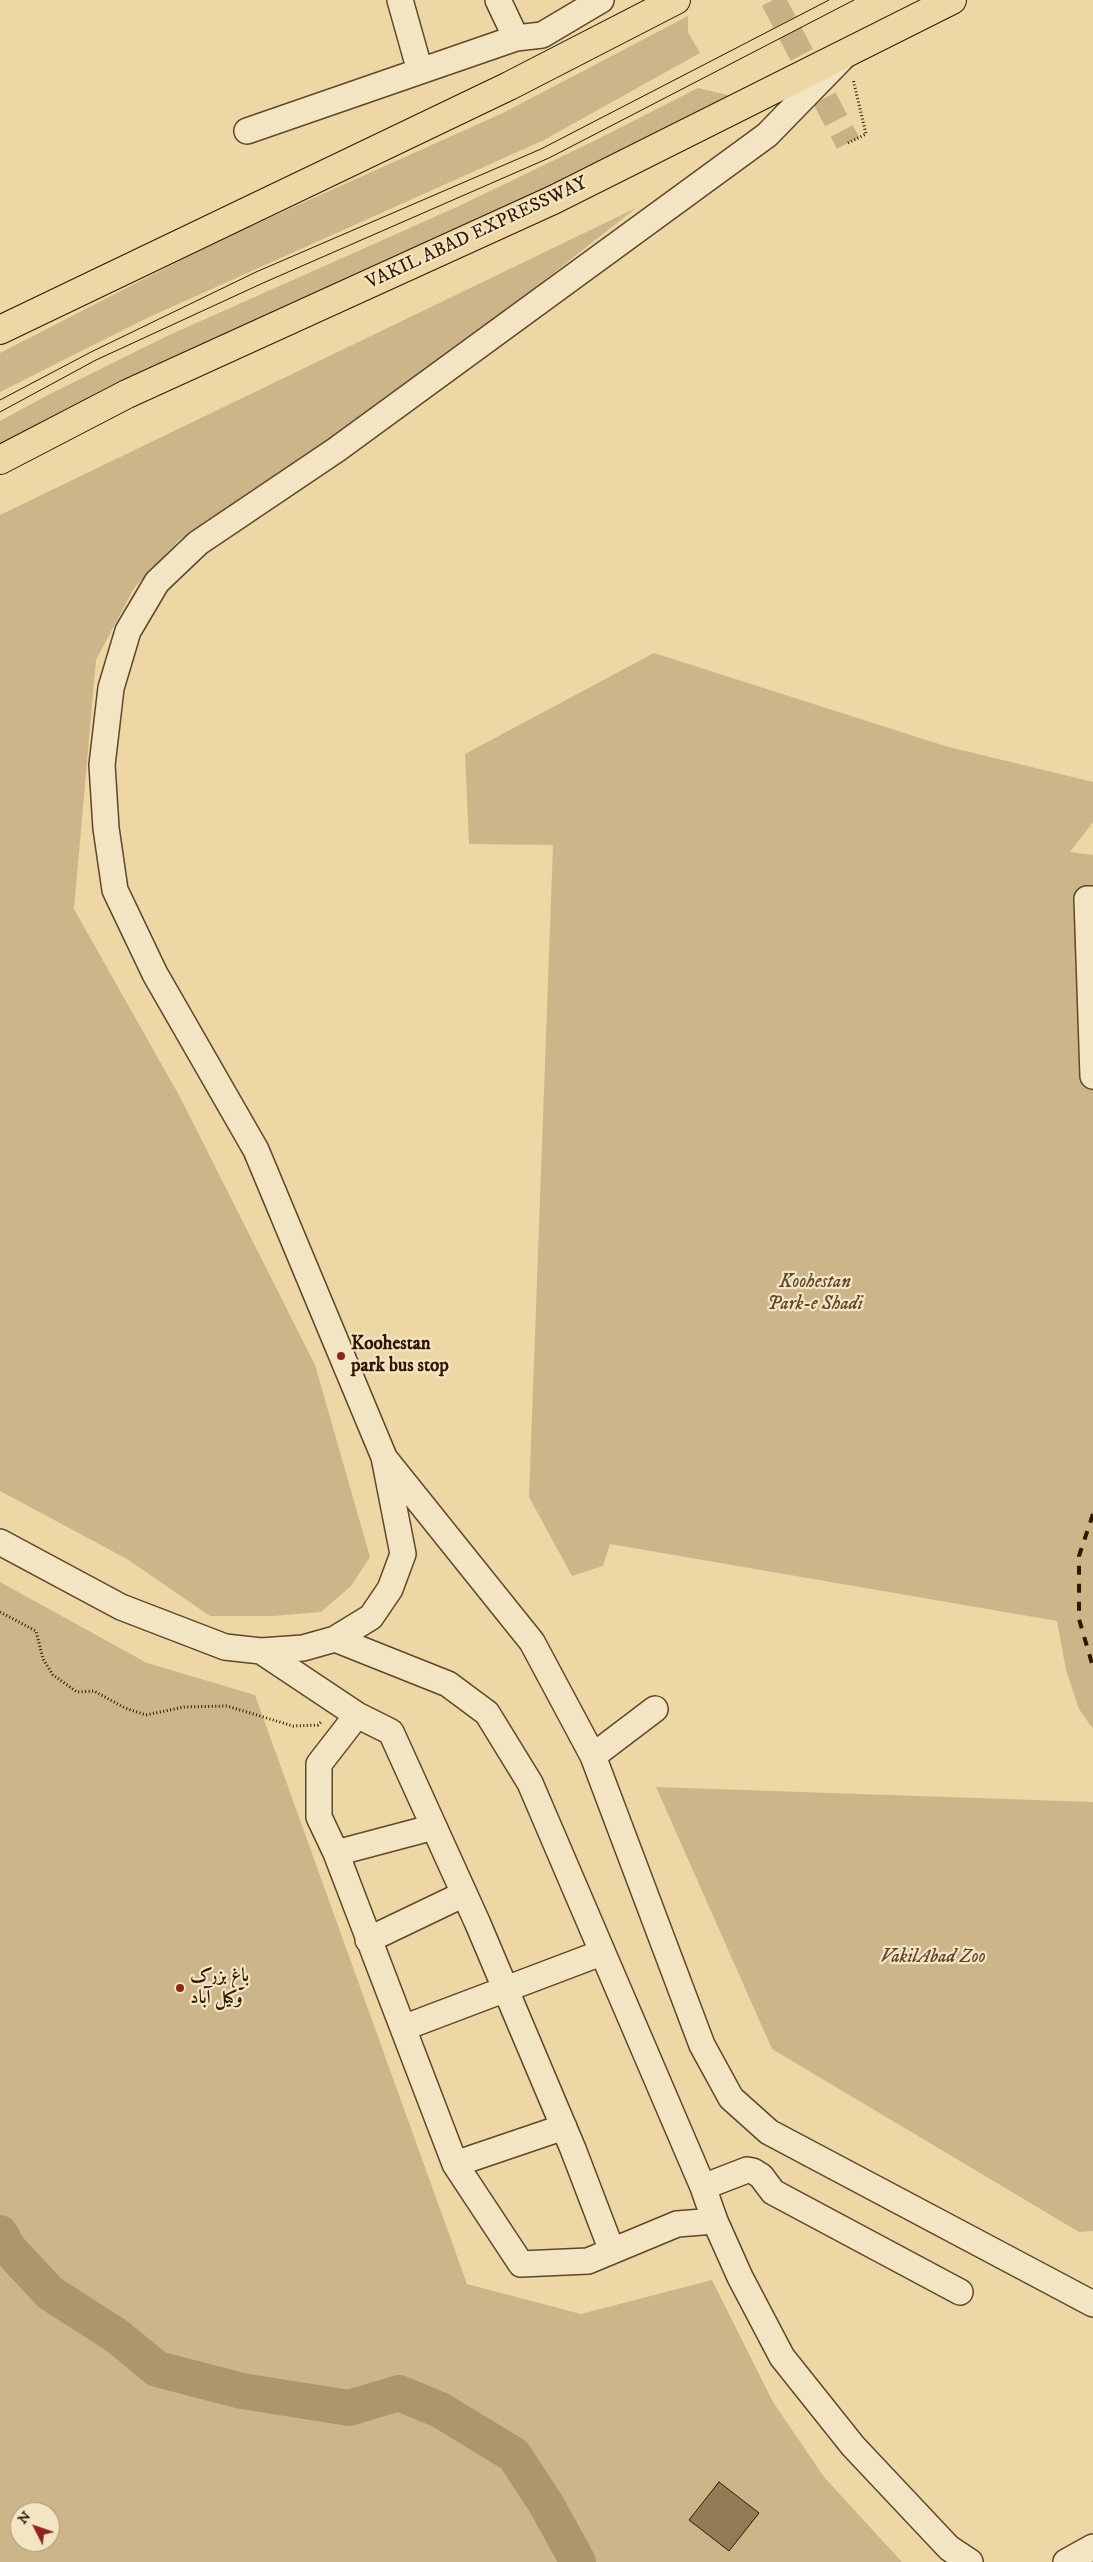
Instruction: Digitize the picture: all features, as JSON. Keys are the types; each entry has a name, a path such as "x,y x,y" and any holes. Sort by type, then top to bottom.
{"highway":[{"path":"0,330 509,86 676,0"},
{"name":"VAKIL ABAD EXPRESSWAY","path":"0,460 127,394 553,200 952,0"}],"street":[{"path":"400,0 420,71"},
{"path":"498,0 516,38"},
{"path":"247,131 516,38 542,35 601,0"},
{"path":"0,1542 121,1607 225,1647 260,1651 303,1648 334,1639 371,1617 390,1588 403,1554 384,1458 256,1150 155,974 115,890 106,828 102,766 111,688 128,631 157,582 198,543 336,450 766,135 847,53"},
{"path":"1093,900 1087,899 1093,1076"},
{"path":"384,1458 532,1642 593,1756 702,2045 731,2098 769,2132 1087,2292"},
{"path":"334,1639 448,1684 487,1713 530,1783 740,2277 782,2357 853,2446 950,2548 970,2562"},
{"path":"260,1651 349,1710 391,1732 506,1990 564,2127 612,2251"},
{"path":"593,1756 655,1709"},
{"path":"349,1710 319,1764 319,1817 336,1853 455,2164 521,2264 588,2261 677,2224 716,2221"},
{"path":"336,1853 434,1827"},
{"path":"368,1940 464,1894"},
{"path":"403,2028 601,1953"},
{"path":"455,2164 564,2127"},
{"path":"703,2187 746,2170 753,2171 761,2176 773,2192 960,2292"},
{"path":"1066,2562 1093,2547"}],"path":[{"path":"847,53 866,134 848,143"},
{"path":"0,1612 36,1631 43,1659 53,1674 77,1692 94,1692 125,1708 146,1715 184,1707 227,1706 294,1726 318,1725 349,1710"}],"green space":[{"path":"688,16 688,32 700,53 544,140 147,318 0,392 0,353 220,240 503,113"},
{"path":"698,88 745,99 0,457 0,421 48,395 165,337 459,206"},
{"path":"636,208 424,375 179,540 134,588 96,660 74,909 181,1099 315,1365 370,1557 351,1586 321,1612 273,1616 210,1616 127,1559 0,1491 0,515"},
{"name":"Koohestan Park-e Shadi","path":"654,653 945,746 1093,782 1093,822 1070,852 1093,855 1093,1729 1079,1709 1066,1670 1057,1621 610,1544 603,1566 572,1576 529,1497 553,845 469,844 465,754"},
{"name":"باغ بزرک وکیل آباد","path":"0,1582 147,1663 255,1695 467,2284 581,2314 712,2280 773,2402 824,2477 902,2562 0,2562"},
{"name":"VakilAbad Zoo","path":"656,1787 1093,1802 1093,2231 1079,2232 772,2049"}],"building":[{"path":"719,2482 759,2513 729,2551 689,2520"}],"waterway":[{"path":"0,2233 9,2249 50,2293 117,2336 157,2369 242,2391 349,2408 399,2393 440,2410 514,2455 546,2504 578,2562"}],"tunnel":[{"path":"773,0 848,143"}],"tram line":[{"path":"0,400 91,352 256,272 541,149 829,0"},
{"path":"0,412 96,360 263,283 549,158 854,0"}],"railway":[{"path":"1093,1514 1079,1556 1079,1619 1093,1667"}],"place":[{"name":"Koohestan park bus stop","path":"341,1356"},
{"name":"باغ بزرک وکیل آباد","path":"180,1988"}]}
